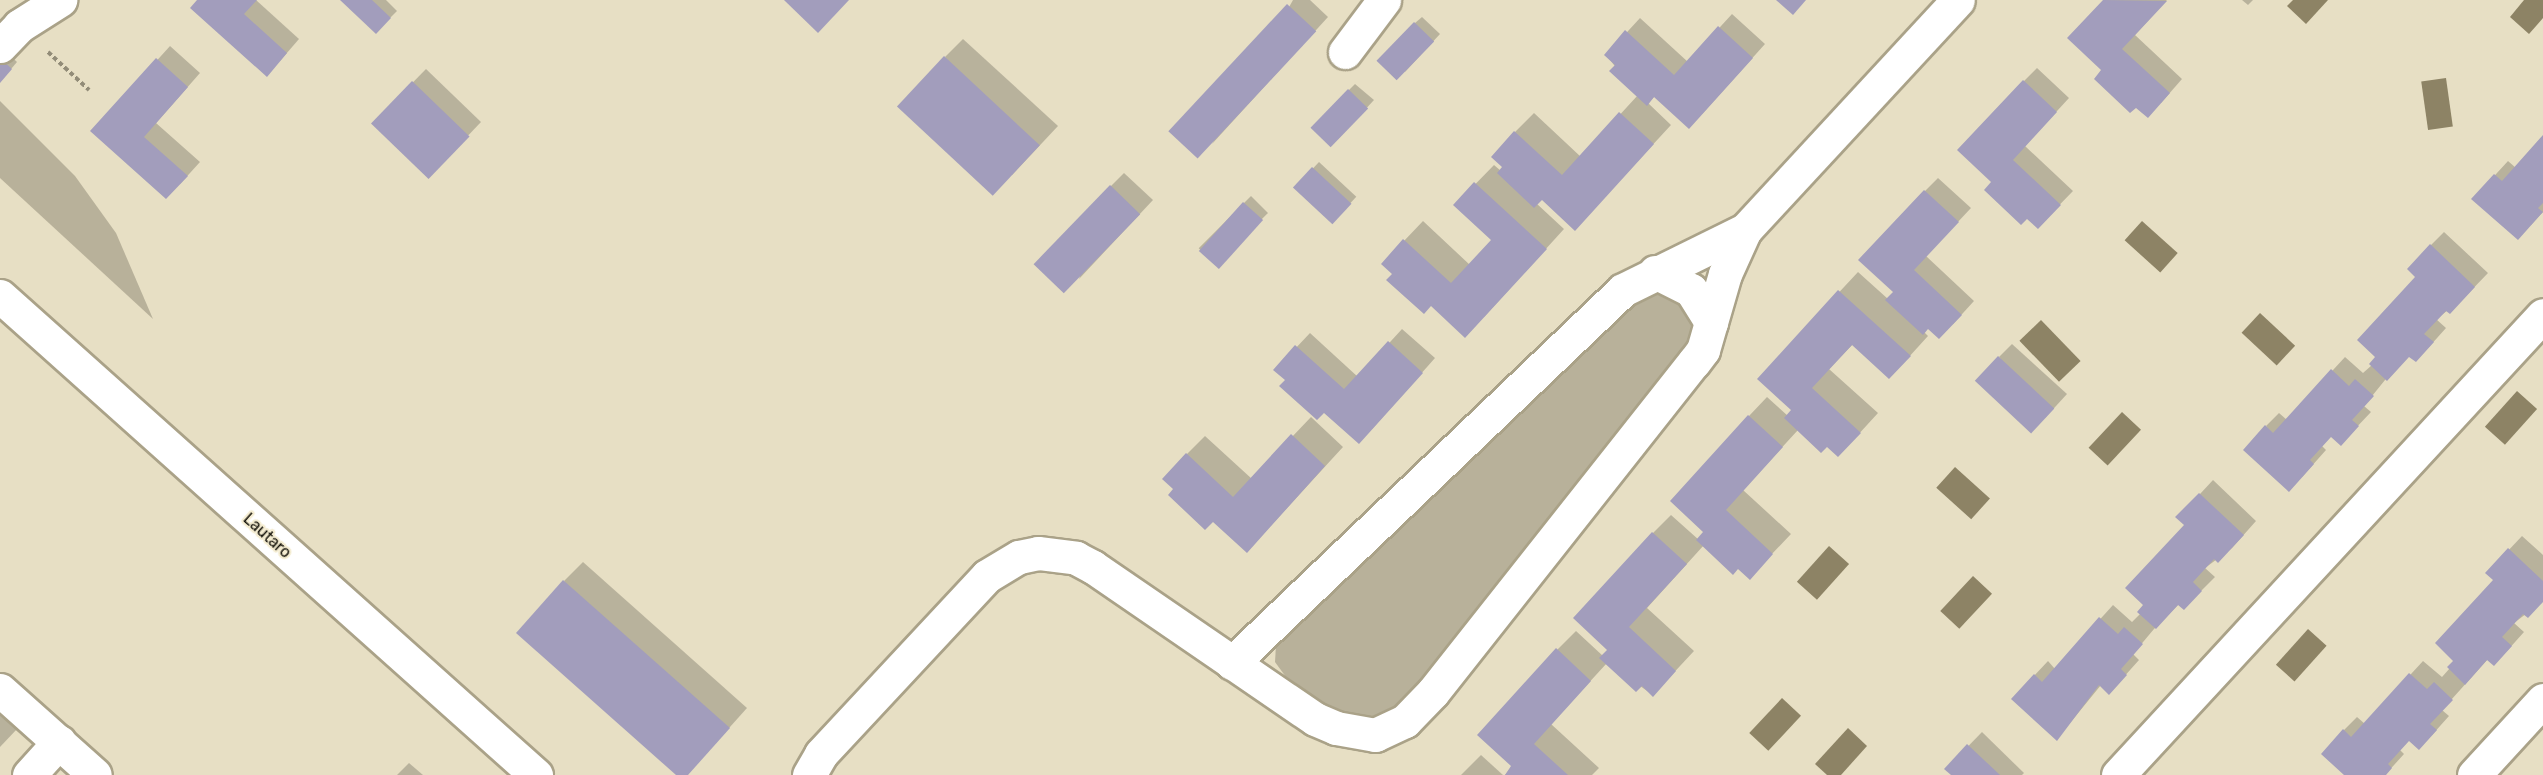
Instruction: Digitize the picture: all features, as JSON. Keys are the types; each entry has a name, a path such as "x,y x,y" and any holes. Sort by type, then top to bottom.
{"street":[{"path":"0,45 19,26 60,0"},
{"path":"1345,52 1384,0"},
{"path":"790,775 815,765 987,576 1019,557 1038,553 1076,558 1315,719 1336,728 1375,735 1405,721 1433,692 1694,362 1711,321 1725,274 1745,230 1958,0"},
{"path":"1232,663 1623,290 1655,272 1745,230"},
{"path":"1655,272 1690,290 1711,321"},
{"name":"Lautaro","path":"0,296 536,775"},
{"path":"2118,775 2543,315"},
{"path":"0,690 95,775"},
{"path":"2474,775 2543,700"},
{"path":"29,775 58,742"}],"shaded area":[{"path":"2293,0 2328,0 2306,24 2287,6"},
{"path":"2524,0 2543,0 2543,18 2529,34 2510,17"},
{"path":"2446,78 2453,127 2428,130 2421,81"},
{"path":"0,101 75,176 116,233 153,319 0,178"},
{"path":"2142,221 2178,253 2160,272 2125,240"},
{"path":"1661,291 1674,293 1695,320 1690,344 1402,705 1377,718 1344,716 1294,688 1275,662 1276,645 1283,635 1636,300"},
{"path":"2260,313 2295,346 2277,365 2242,333"},
{"path":"2041,320 2081,361 2059,382 2019,341"},
{"path":"2517,391 2537,409 2505,445 2485,427"},
{"path":"2122,412 2141,430 2108,466 2089,448"},
{"path":"1955,467 1990,498 1971,519 1936,488"},
{"path":"1829,546 1849,564 1817,600 1797,582"},
{"path":"1973,576 1992,594 1959,629 1940,611"},
{"path":"2308,629 2327,646 2294,681 2276,665"},
{"path":"1782,698 1801,716 1768,751 1749,733"},
{"path":"1848,728 1867,746 1841,775 1827,775 1815,764"}],"building":[{"path":"197,0 257,0 244,14 287,53 267,77 190,8"},
{"path":"340,0 372,0 391,18 376,34"},
{"path":"784,0 849,0 818,33"},
{"path":"1776,0 1806,0 1793,15"},
{"path":"2103,0 2167,1 2122,49 2170,93 2148,118 2136,108 2130,113 2094,79 2101,70 2067,38"},
{"path":"1287,4 1316,31 1198,159 1168,131"},
{"path":"1414,22 1434,41 1397,80 1376,61"},
{"path":"1718,26 1753,58 1689,129 1654,97 1647,106 1609,71 1615,65 1604,55 1625,30 1674,75"},
{"path":"944,56 1040,145 993,196 897,106"},
{"path":"0,58 12,69 0,83"},
{"path":"156,58 188,87 144,137 188,176 166,199 90,131"},
{"path":"2023,80 2057,112 2013,160 2061,205 2038,229 2027,219 2021,225 1984,190 1991,182 1957,150"},
{"path":"412,81 470,137 429,179 371,123"},
{"path":"1348,89 1368,108 1331,147 1310,128"},
{"path":"1619,112 1654,144 1575,231 1542,200 1534,208 1497,173 1502,167 1491,157 1514,131 1562,175"},
{"path":"2543,135 2543,203 2538,208 2543,212 2518,240 2471,199 2494,174 2502,181"},
{"path":"1312,167 1351,204 1332,224 1293,187"},
{"path":"1474,182 1547,249 1465,338 1431,306 1424,314 1386,280 1392,274 1381,264 1403,239 1451,283 1491,240 1453,205"},
{"path":"1110,185 1140,214 1064,293 1034,264"},
{"path":"1924,190 1959,222 1914,270 1962,315 1939,339 1928,329 1923,335 1885,300 1893,292 1858,260"},
{"path":"1243,202 1263,220 1219,269 1199,251"},
{"path":"2430,244 2475,287 2450,314 2446,311 2424,334 2434,342 2416,362 2409,357 2387,381 2369,364 2375,357 2357,340 2415,277 2407,269"},
{"path":"1838,290 1911,356 1889,379 1852,345 1812,388 1861,433 1838,457 1827,447 1821,453 1784,418 1791,410 1757,379"},
{"path":"1388,341 1423,373 1359,444 1324,413 1317,420 1279,386 1285,380 1273,370 1295,345 1344,389"},
{"path":"1998,356 2054,409 2031,433 1975,381"},
{"path":"2331,369 2349,386 2355,379 2374,396 2352,420 2359,426 2341,446 2331,437 2310,460 2314,464 2289,492 2243,450 2265,425 2273,433"},
{"path":"1748,415 1783,447 1726,510 1773,554 1750,580 1738,569 1733,575 1696,540 1703,532 1670,501"},
{"path":"1291,434 1325,466 1247,553 1213,522 1205,530 1168,495 1173,489 1162,479 1186,453 1233,497"},
{"path":"2199,493 2244,535 2218,563 2214,559 2193,582 2202,591 2184,610 2178,605 2156,629 2137,612 2143,605 2125,588 2184,525 2175,517"},
{"path":"1652,532 1687,564 1629,627 1676,671 1653,697 1642,686 1636,692 1599,658 1607,650 1573,618"},
{"path":"2508,548 2543,581 2543,602 2528,618 2523,614 2502,637 2512,646 2494,666 2487,660 2465,685 2447,667 2453,661 2435,643 2493,580 2485,573"},
{"path":"563,580 730,728 688,775 676,775 516,633"},
{"path":"2099,617 2118,634 2124,627 2143,644 2121,669 2127,675 2109,695 2099,685 2057,741 2011,699 2034,674 2042,682"},
{"path":"1556,648 1591,681 1534,744 1568,775 1505,775 1511,766 1477,735"},
{"path":"2409,673 2427,689 2434,682 2453,700 2430,724 2437,730 2419,750 2409,741 2388,764 2392,768 2386,775 2344,775 2321,754 2343,729 2351,737"},
{"path":"1967,744 2000,775 1951,775 1944,769"}]}
